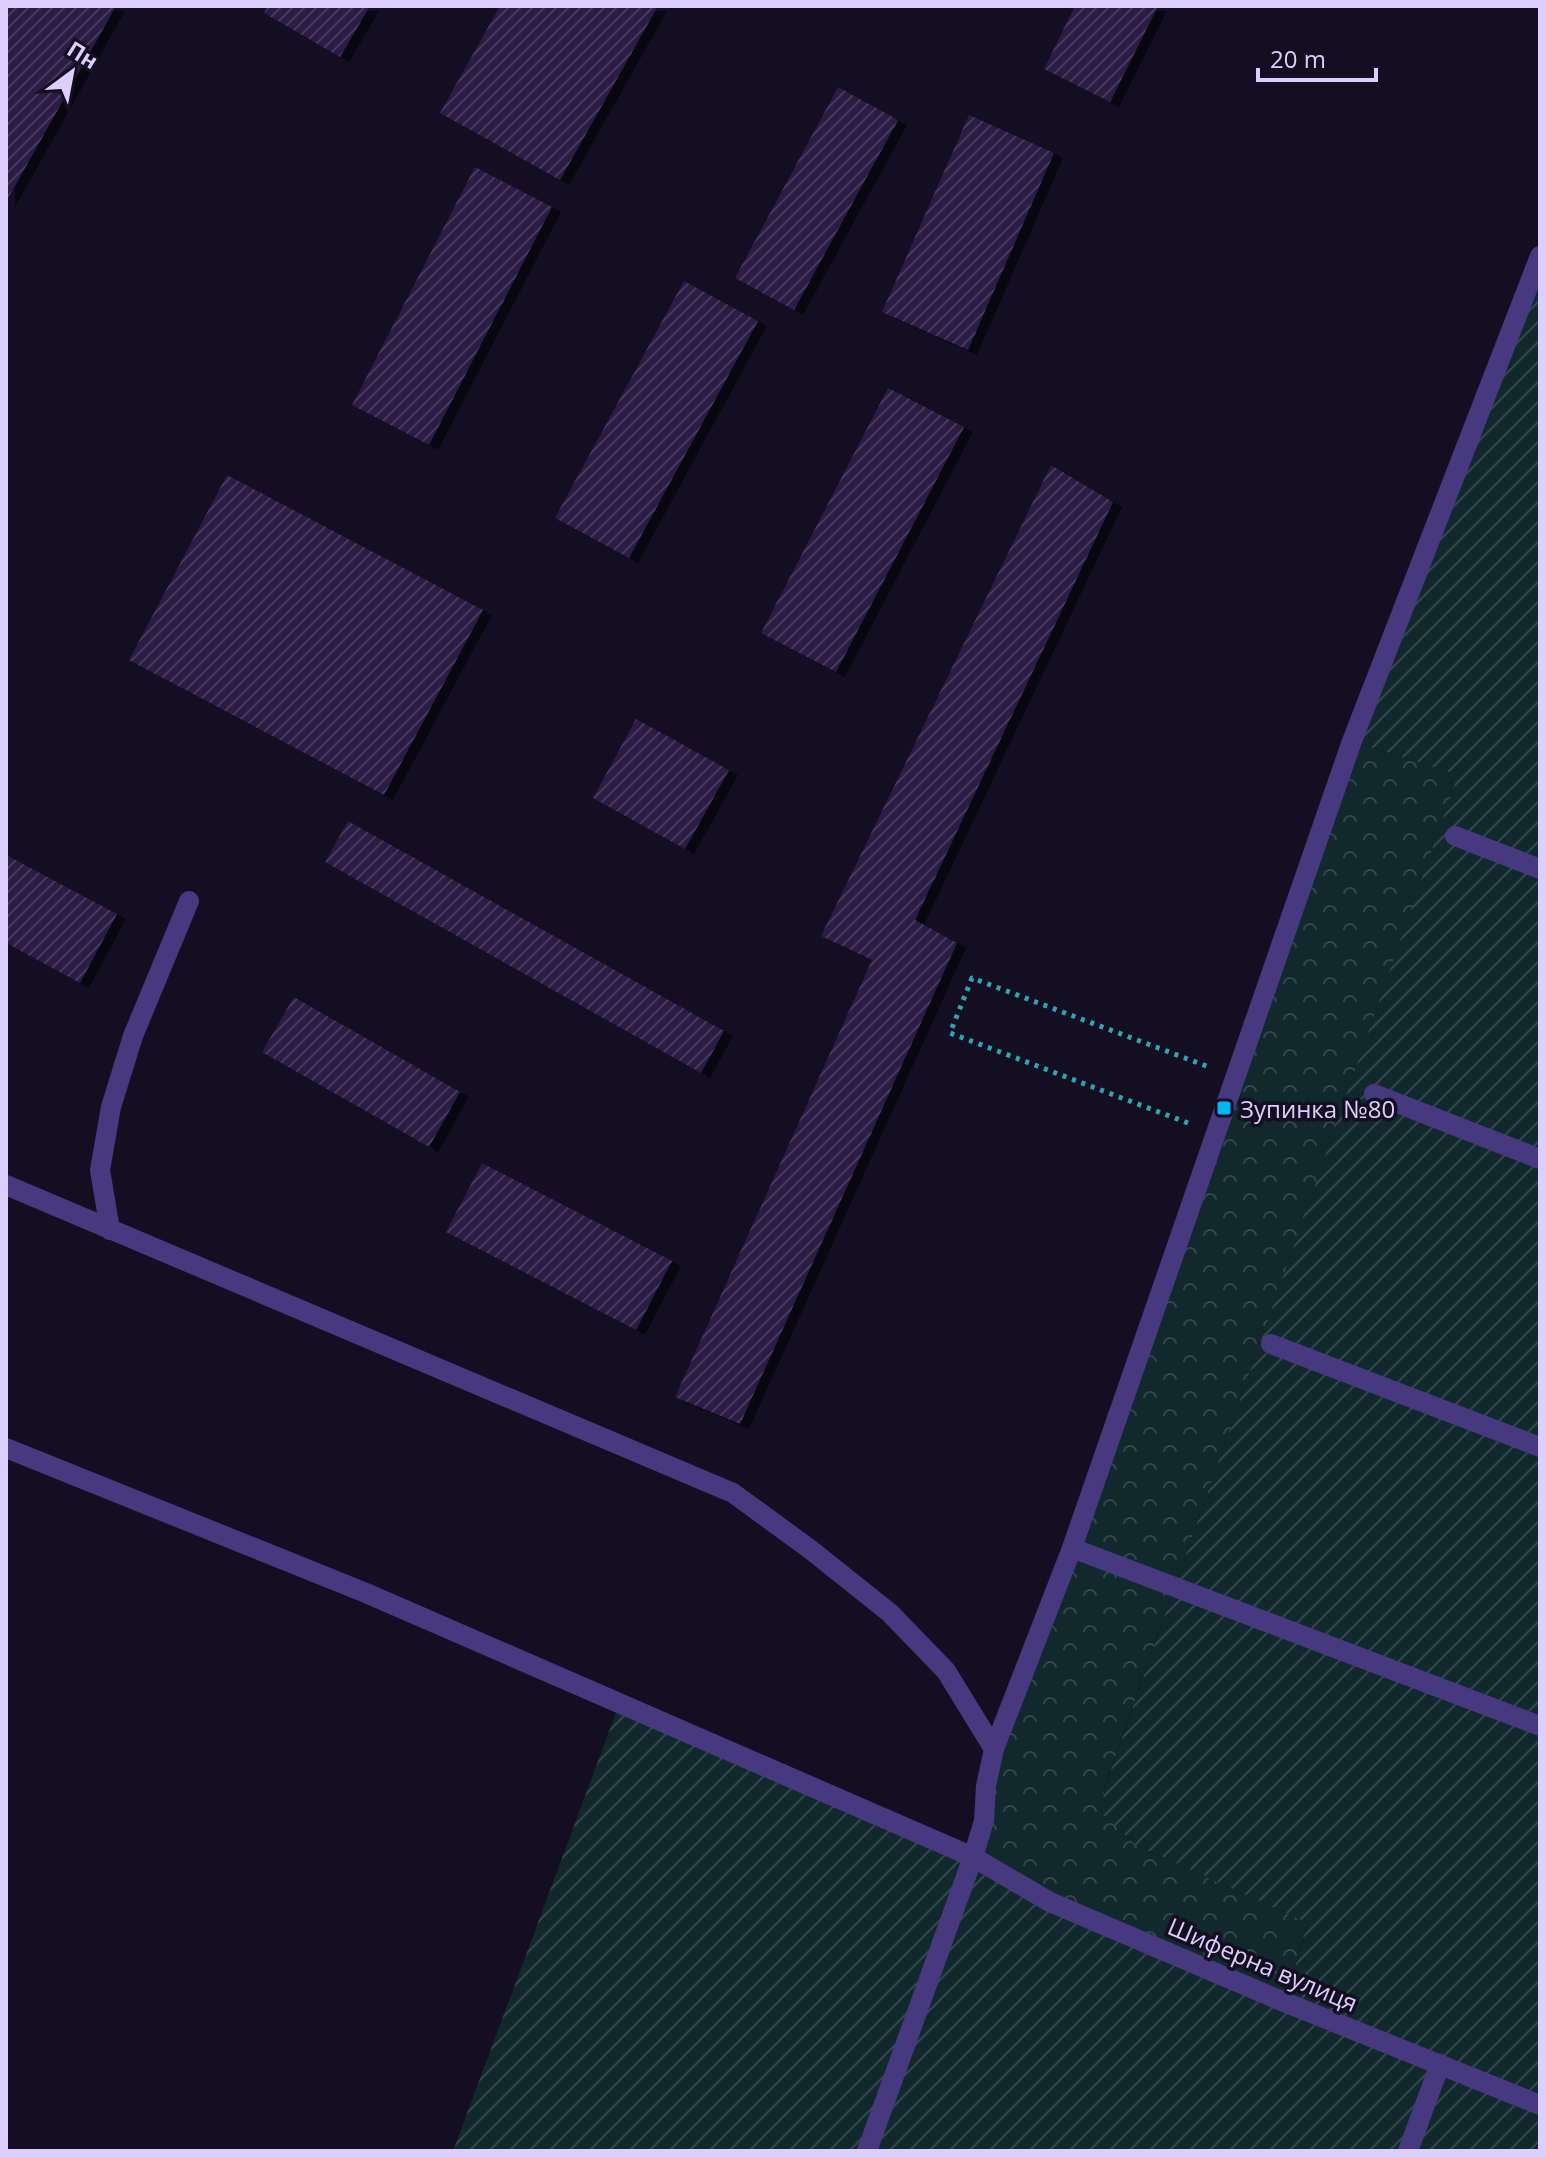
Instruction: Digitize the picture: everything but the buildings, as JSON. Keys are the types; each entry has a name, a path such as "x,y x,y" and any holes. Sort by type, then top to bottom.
{"street":[{"path":"867,2151 973,1857 984,1821 986,1786 994,1749 1072,1548 1352,741 1540,256"},
{"path":"1455,836 1540,869"},
{"path":"110,1230 100,1170 111,1107 133,1036 189,901"},
{"path":"1374,1094 1540,1159"},
{"path":"6,1185 733,1493 890,1613 946,1671 994,1749"},
{"path":"1271,1344 1540,1447"},
{"name":"Шиферна вулиця","path":"6,1448 380,1599 973,1857 1050,1902 1284,2002 1540,2105"},
{"path":"1072,1548 1540,1726"},
{"path":"1408,2151 1440,2064"}],"path":[{"path":"1215,1133 950,1033 972,978 1235,1076"}],"green space":[{"path":"1540,256 1540,2151 453,2151 620,1702 1285,2001 1308,1923 1136,1845 1101,1813 1105,1787 1458,775 1352,741"},
{"path":"1352,741 1459,775 1105,1786 1101,1813 1136,1845 1308,1923 1284,2002 973,1857 986,1786"}],"place":[{"name":"Зупинка №80","path":"1224,1108"}]}
